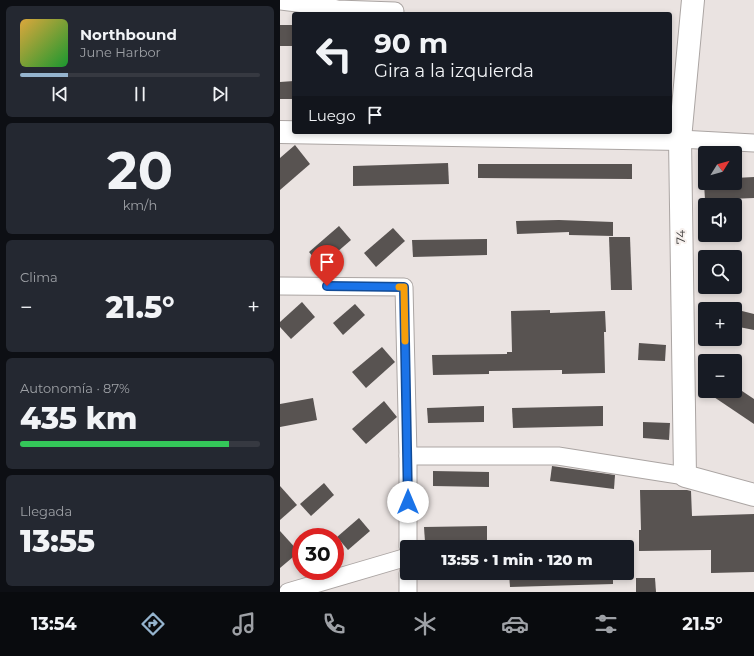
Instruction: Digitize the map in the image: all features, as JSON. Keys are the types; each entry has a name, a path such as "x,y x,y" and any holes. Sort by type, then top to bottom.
{"street":[{"name":"74","path":"685,476 680,139 692,0"},
{"path":"280,1 329,7 339,12 395,11"},
{"path":"280,132 292,132"},
{"path":"399,134 680,139 754,143"},
{"path":"280,286 404,287 408,456 408,540"},
{"path":"408,456 558,456 685,476 754,496"},
{"path":"288,592 400,559"},
{"path":"408,580 408,592"}],"building":[{"path":"280,25 292,25 292,46 280,46"},
{"path":"292,81 292,99 280,99 280,82"},
{"path":"295,145 310,164 280,190 280,158"},
{"path":"448,163 449,184 353,186 353,166"},
{"path":"478,164 632,164 632,179 478,178"},
{"path":"754,177 754,198 705,198 704,190 742,190 742,178"},
{"path":"559,220 613,222 613,236 569,235 569,232 517,234 516,221"},
{"path":"339,226 351,240 321,266 309,252"},
{"path":"393,228 405,241 376,267 364,253"},
{"path":"609,237 630,237 632,290 611,290"},
{"path":"487,239 487,255 413,257 412,240"},
{"path":"302,302 315,317 291,339 280,327 280,322"},
{"path":"355,304 365,315 343,335 333,323"},
{"path":"550,310 550,313 605,311 605,373 562,374 562,370 489,371 489,374 433,375 432,355 507,354 507,352 512,352 511,311"},
{"path":"742,311 754,314 754,330 742,328"},
{"path":"639,343 666,345 665,361 638,360"},
{"path":"382,347 395,362 366,388 352,372"},
{"path":"742,391 754,399 754,424 715,398 742,398"},
{"path":"313,398 317,420 280,427 280,404"},
{"path":"384,401 397,417 366,444 352,429"},
{"path":"484,406 484,422 428,423 427,408"},
{"path":"603,406 603,426 513,428 512,408"},
{"path":"643,422 670,423 669,440 643,438"},
{"path":"552,466 615,475 614,489 550,481"},
{"path":"433,471 489,472 489,487 433,486"},
{"path":"324,483 334,495 311,516 300,504"},
{"path":"280,486 297,505 280,520"},
{"path":"640,490 691,491 692,516 754,514 754,572 711,573 711,550 639,551 639,530 641,530"},
{"path":"359,518 370,531 348,550 344,545 344,531"},
{"path":"487,526 487,540 425,540 424,527"},
{"path":"280,531 292,544 292,558 280,568"},
{"path":"636,578 655,578 656,592 636,592"},
{"path":"510,580 613,580 613,584 510,587"}],"slow traffic":[{"path":"399,287 404,287 405,341"}],"route":[{"path":"327,286 404,287 408,502"}]}
